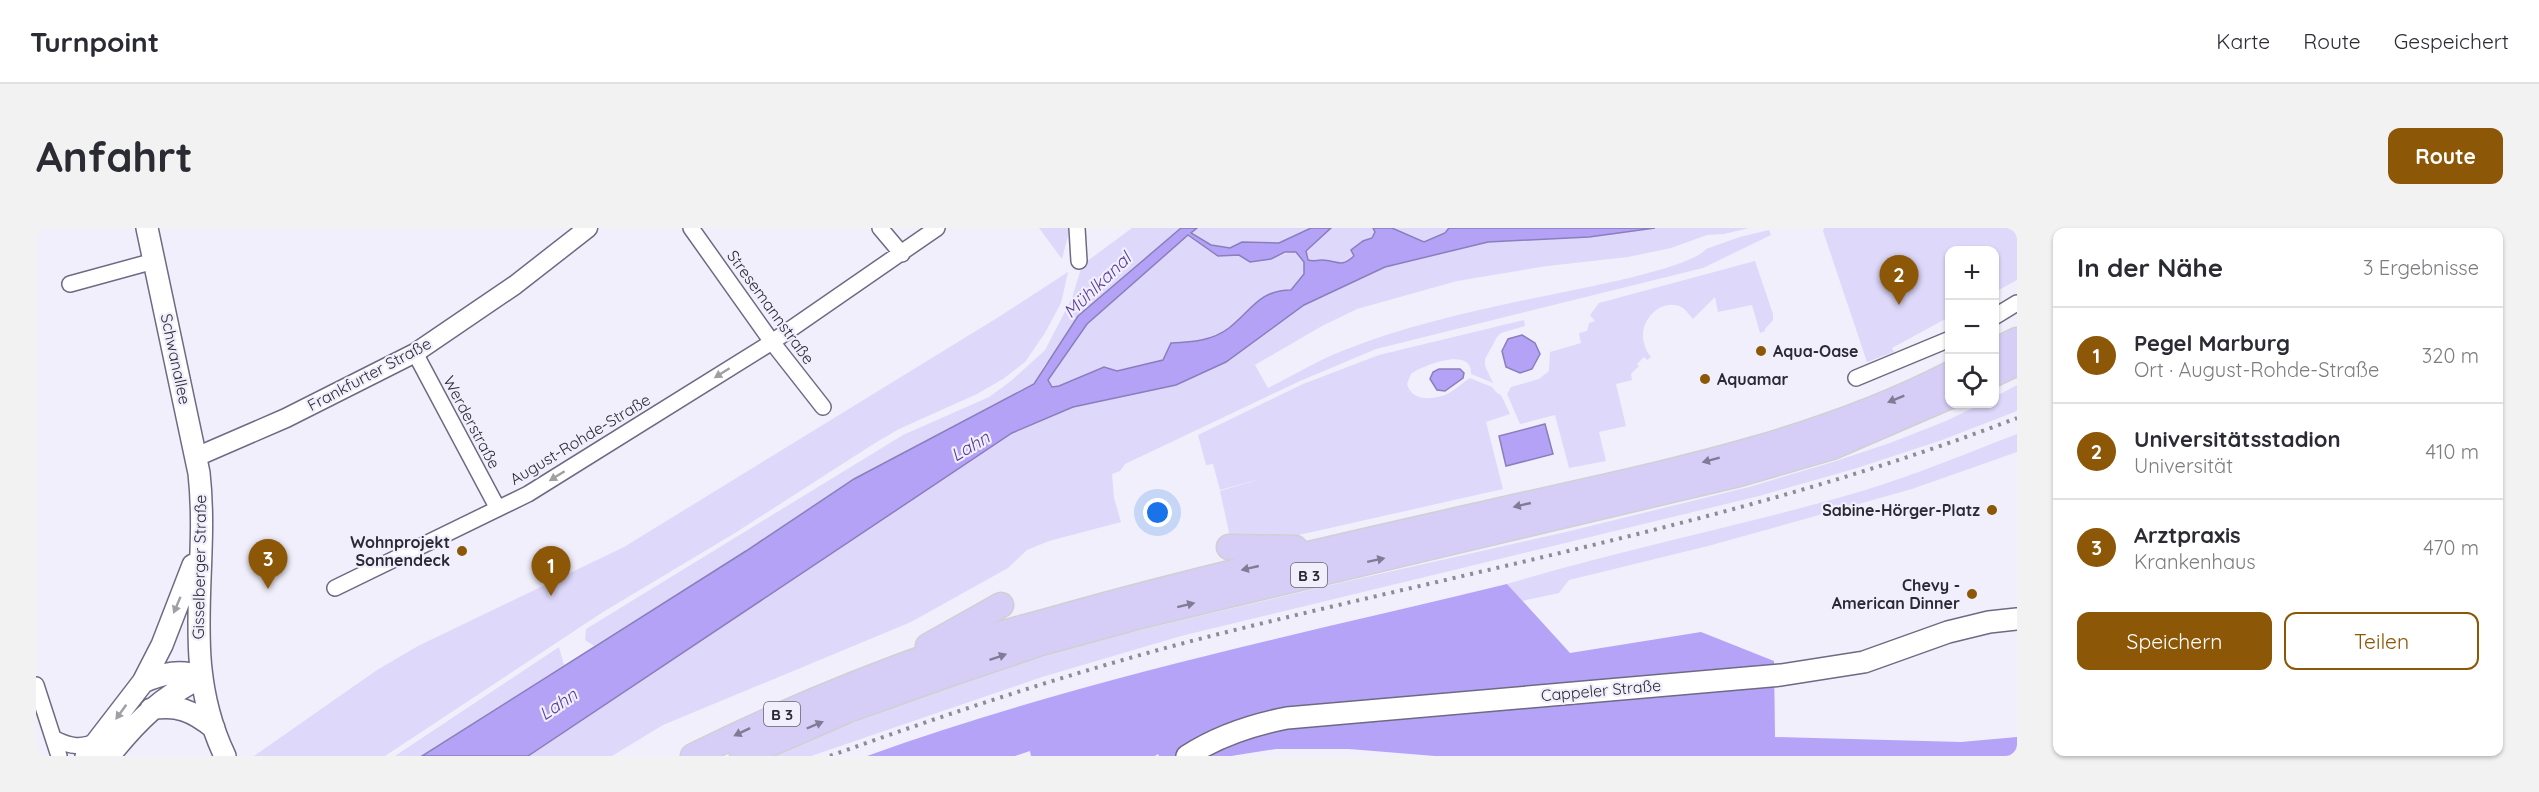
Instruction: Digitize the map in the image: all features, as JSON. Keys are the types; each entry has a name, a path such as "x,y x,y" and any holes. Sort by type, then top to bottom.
{"highway":[{"path":"1999,349 2017,340"},
{"path":"1999,372 2017,363"},
{"path":"1999,379 2017,374"},
{"name":"B 3","path":"693,756 772,718 946,650 1122,600 1735,454 1828,426 1945,377"},
{"name":"B 3","path":"742,756 848,710 1041,643 1151,613 1739,474 1832,447 1945,398"},
{"path":"1229,547 1331,549"},
{"path":"874,677 1001,605"}],"main road":[{"name":"Schwanallee","path":"151,230 154,261 196,457"},
{"name":"Gisselberger Straße","path":"196,457 201,489 197,616 202,676 214,728 224,753"},
{"path":"98,751 143,682 162,645 200,551"},
{"name":"Cappeler Straße","path":"1187,756 1237,730 1287,718 1781,675 1864,662 1948,632 1989,622 2017,619"},
{"path":"143,682 170,672 180,671 202,676"},
{"path":"98,751 127,732 150,709 170,694 202,676"},
{"path":"150,709 180,708 201,718 214,728"}],"street":[{"name":"Frankfurter Straße","path":"196,457 224,447 286,418 415,353 515,285 588,228"},
{"name":"Stresemannstraße","path":"691,228 772,342 823,407"},
{"path":"880,228 902,254"},
{"name":"August-Rohde-Straße","path":"335,588 497,507 528,494 772,342 937,228"},
{"path":"1077,228 1079,261"},
{"path":"70,284 154,261"},
{"path":"1999,314 2017,303"},
{"path":"1856,378 1945,341"},
{"name":"Werderstraße","path":"415,353 497,507"},
{"path":"36,685 59,756"},
{"path":"55,739 73,747 84,746 98,751"}],"shaded area":[{"path":"1039,228 1070,228 1062,259"},
{"path":"1132,228 1181,228 1045,364 1034,384 854,479 746,551 594,646 585,640 586,629 903,435 989,397 1011,381 1045,350 1072,298 1082,265"},
{"path":"1197,228 1311,228 1279,243 1242,242 1230,248 1211,245 1191,233"},
{"path":"1331,228 1373,228 1375,232 1372,238 1363,241 1353,257 1345,262 1307,260 1306,250"},
{"path":"1392,228 1449,228 1445,233 1424,242"},
{"path":"1655,228 1749,228 1724,234 1707,235 1671,248 1628,257 1547,266 1457,281 1357,309 1322,326 1255,365 1268,388 1333,355 1409,328 1478,310 1636,276 1678,264 1706,249 1740,237 1769,230 1771,235 1703,268 1376,349 1300,381 1125,464 1120,471 1112,474 1114,498 1121,522 1049,541 1027,550 1008,568 911,622 663,725 612,756 528,756 1012,433 1073,407 1176,385 1226,362 1304,305 1385,267 1488,242 1589,237"},
{"path":"1824,228 2017,228 2017,280 1999,290 1999,246 1945,246 1945,319 1892,348 1894,352 1867,362 1823,231"},
{"path":"1189,235 1218,255 1268,259 1296,252 1304,262 1304,274 1291,290 1271,293 1263,297 1229,328 1216,336 1202,340 1171,343 1163,360 1117,371 1104,367 1052,387 1048,381 1087,324"},
{"path":"1755,261 1773,314 1773,320 1765,331 1760,333 1752,305 1718,312 1715,297 1693,319 1683,308 1674,305 1665,306 1650,316 1643,335 1645,346 1651,357 1647,360 1644,357 1637,364 1639,366 1631,374 1632,380 1616,384 1626,426 1599,432 1606,461 1569,468 1555,415 1520,424 1507,394 1511,387 1539,379 1549,371 1550,352 1581,343 1579,333 1587,331 1589,323 1595,321 1590,315 1599,303"},
{"path":"1068,272 1061,303 1045,333 1025,362 1003,379 875,443 735,533 603,612 385,756 254,756 377,670 418,646 624,547"},
{"path":"1524,320 1525,326 1501,333 1497,337 1485,359 1485,366 1493,383 1471,374 1469,366 1464,361 1456,359 1417,370 1411,374 1407,384 1413,394 1422,398 1433,398 1448,394 1470,378 1492,387 1501,395 1510,414 1486,422 1503,489 1281,539 1230,537 1220,491 1264,478 1220,490 1213,464 1206,465 1198,435 1303,384 1379,355"},
{"path":"2017,385 2017,411 1942,440 1854,469 1759,496 1181,636 1042,677 811,756 764,756 977,676 1093,641 1566,532 1749,487 1890,443 1973,408 1999,408 1999,395"},
{"path":"2017,434 2017,452 1912,489 1708,546 1569,580 1559,593 1522,601 1507,584 1859,492 1919,472"},
{"path":"1507,584 1570,653 1701,632 1774,661 1775,737 1961,742 2017,737 2017,756 1435,756 1349,749 1276,749 1231,756 1159,756 1158,754 1155,756 1031,756 1030,751 1015,756 867,756 945,729 1104,682"},
{"path":"559,647 564,665 422,756 395,756"}],"water":[{"name":"Lahn","path":"1181,228 1197,228 1191,233 1211,245 1230,248 1242,242 1279,243 1311,228 1331,228 1306,251 1308,260 1342,263 1354,256 1351,250 1363,241 1372,238 1375,232 1373,228 1392,228 1424,242 1445,233 1449,228 1655,228 1589,237 1488,242 1385,267 1304,305 1226,362 1176,385 1073,407 1012,433 528,756 422,756 746,551 854,479 1034,384 1078,316","holes":["1188,235 1218,256 1239,255 1250,262 1271,259 1285,252 1296,252 1304,262 1304,274 1291,290 1271,293 1263,297 1229,328 1216,336 1202,340 1171,343 1163,360 1117,371 1104,367 1052,387 1048,380 1087,324"]},
{"path":"1522,335 1535,343 1540,354 1532,369 1520,373 1506,367 1502,351 1508,339"},
{"path":"1439,369 1460,369 1464,373 1463,378 1445,391 1437,390 1430,379 1433,372"},
{"path":"1545,424 1553,454 1506,466 1499,436"}],"railway":[{"path":"830,756 968,708 1108,664 1203,638 1716,514 1918,454 2017,418"}],"place":[{"name":"Universitätsstadion","path":"1899,305"},
{"name":"Aqua-Oase","path":"1761,351"},
{"name":"Aquamar","path":"1705,379"},
{"name":"Sabine-Hörger-Platz","path":"1992,510"},
{"name":"Wohnprojekt Sonnendeck","path":"462,551"},
{"name":"Arztpraxis","path":"268,589"},
{"name":"Chevy - American Dinner","path":"1972,594"},
{"name":"Pegel Marburg","path":"551,596"}],"water label":[{"name":"Mühlkanal","path":"1097,285"}]}
